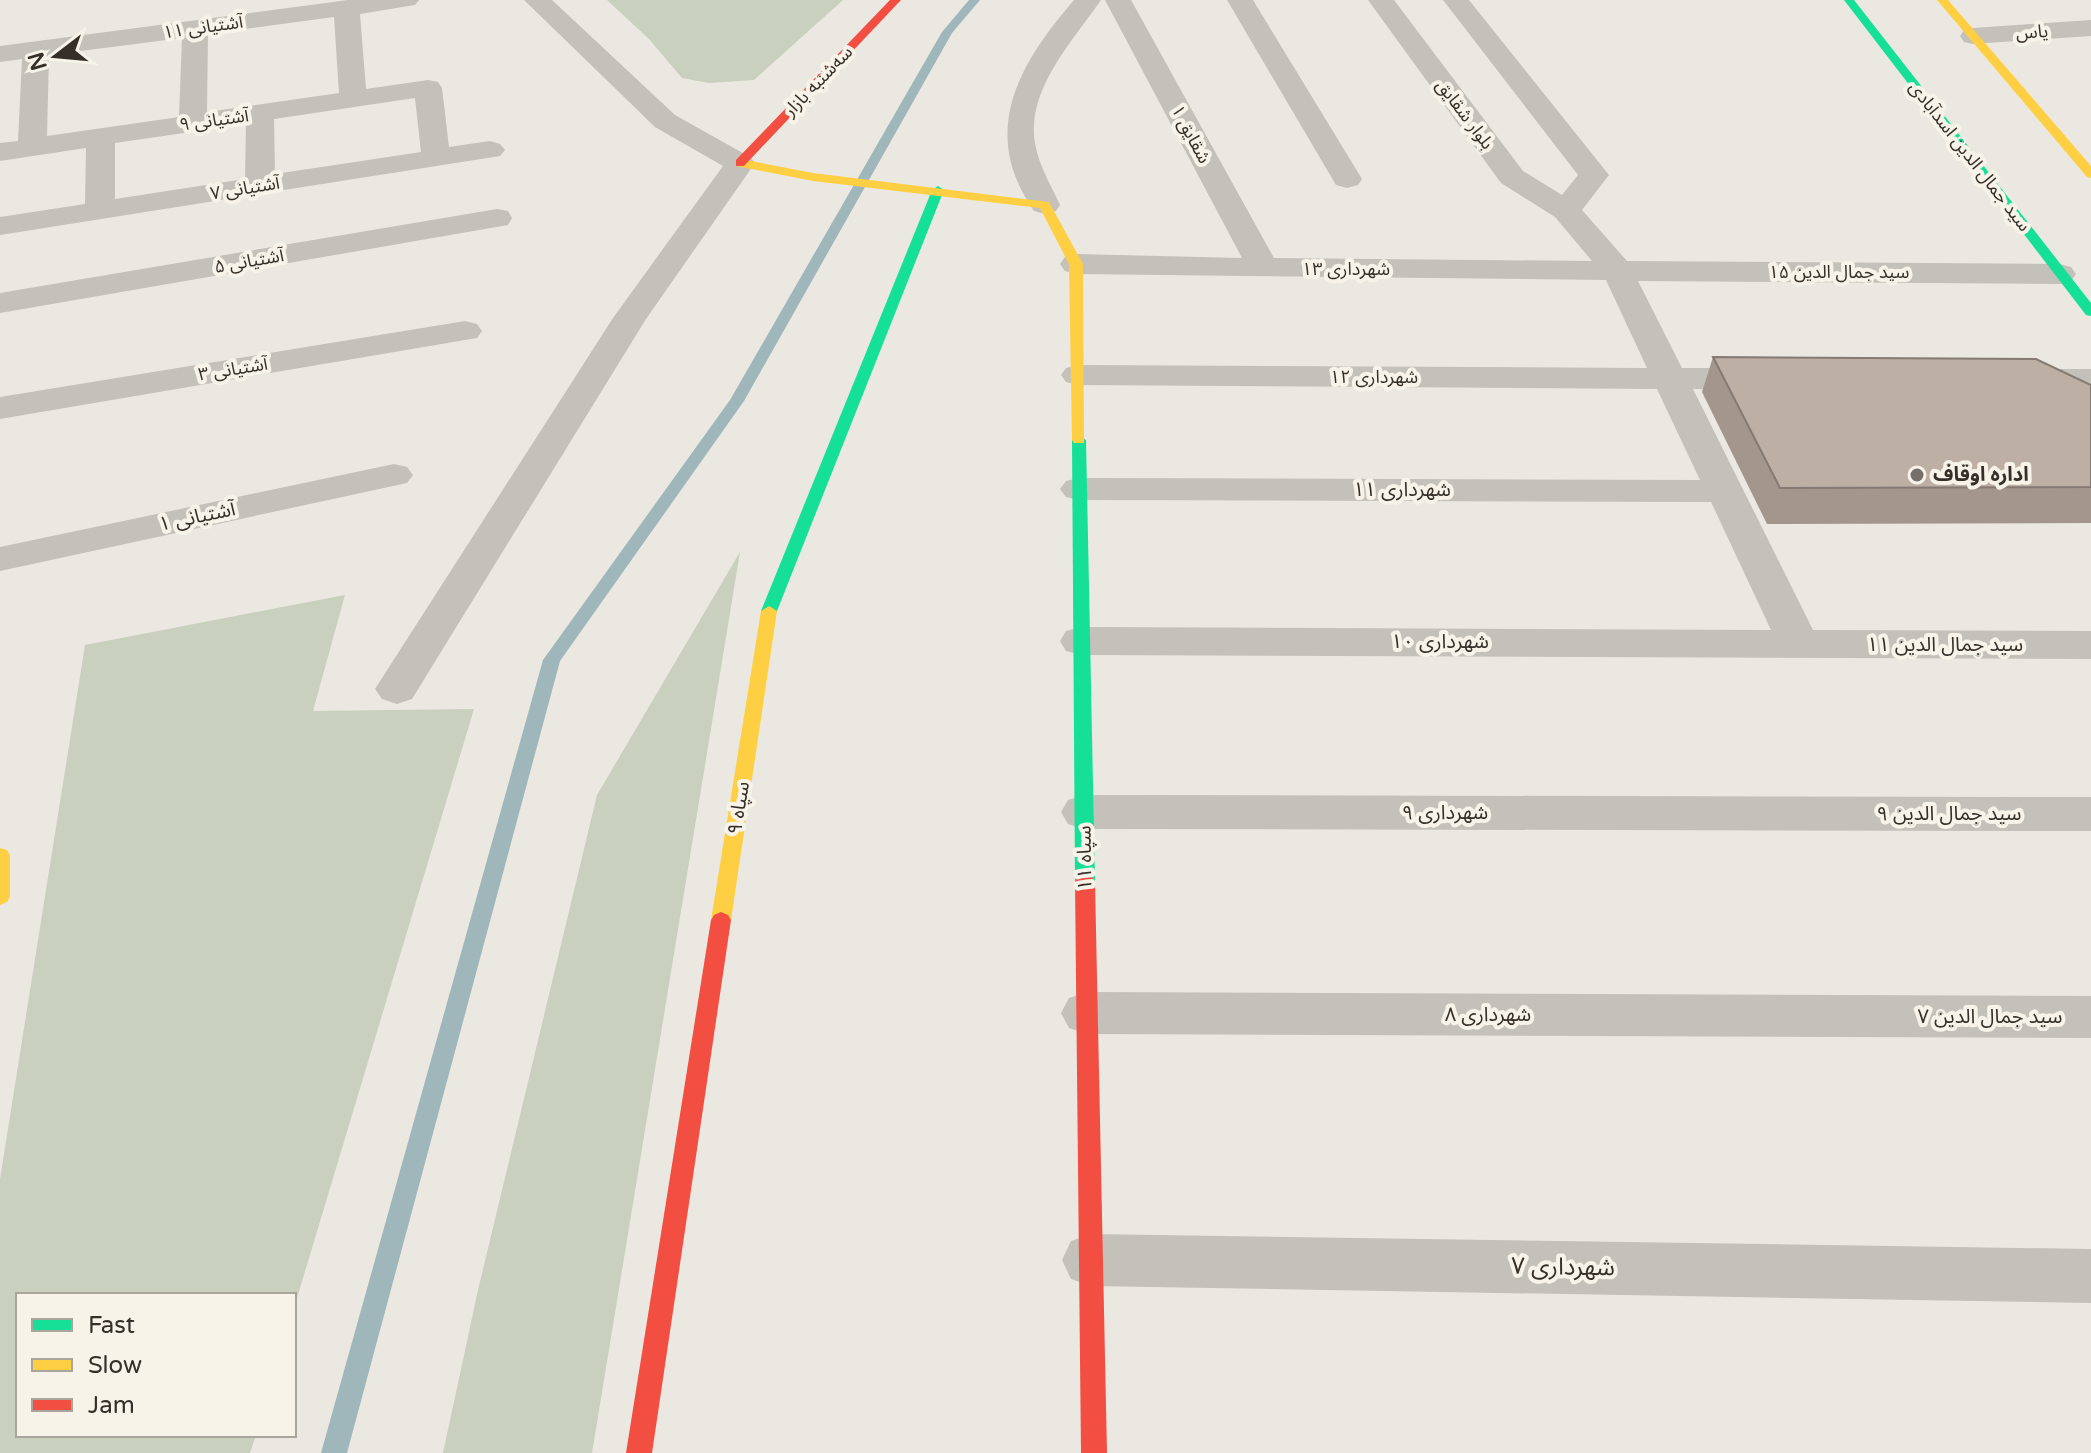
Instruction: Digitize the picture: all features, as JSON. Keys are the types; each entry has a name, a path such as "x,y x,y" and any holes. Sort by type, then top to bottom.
{"street":[{"path":"537,0 665,121 740,163 813,177 1045,205"},
{"name":"سه‌شنبه بازار","path":"740,163 896,0"},
{"path":"1076,264 1045,205 1020,144 1020,113 1063,27 1088,0"},
{"name":"شقایق ۱","path":"1118,0 1263,268"},
{"path":"1240,0 1347,179"},
{"name":"بلوار شقایق","path":"1381,0 1512,177 1566,210 1617,270 1799,644"},
{"path":"1456,0 1594,175 1566,210"},
{"name":"سید جمال الدین اسدآبادی","path":"1849,0 2091,312"},
{"path":"1942,0 2091,174"},
{"name":"آشتیانی ۱۱","path":"0,54 36,50 152,23 195,28 394,1"},
{"path":"347,13 353,99"},
{"path":"193,123 195,28"},
{"name":"یاس","path":"1973,36 2091,28"},
{"path":"32,147 36,50"},
{"name":"آشتیانی ۹","path":"0,152 428,88 436,158"},
{"path":"260,113 260,186"},
{"path":"100,211 101,137"},
{"name":"آشتیانی ۷","path":"0,226 490,150"},
{"path":"397,689 630,318 740,163"},
{"name":"سپاه ۹","path":"639,1453 769,610 938,190"},
{"name":"آشتیانی ۵","path":"0,303 497,218"},
{"name":"شهرداری ۱۳","path":"1076,264 1617,270"},
{"name":"سپاه ۱۱","path":"1076,264 1094,1453"},
{"name":"سید جمال الدین ۱۵","path":"1617,270 2060,274"},
{"name":"آشتیانی ۳","path":"0,408 465,331"},
{"name":"شهرداری ۱۲","path":"1078,375 1795,379"},
{"path":"1982,380 2091,380"},
{"name":"آشتیانی ۱","path":"0,559 394,475"},
{"name":"شهرداری ۱۱","path":"1079,489 1725,491"},
{"name":"شهرداری ۱۰","path":"1081,641 1799,644"},
{"name":"سید جمال الدین ۱۱","path":"1799,644 2091,645"},
{"name":"شهرداری ۹","path":"1084,812 1807,814"},
{"name":"سید جمال الدین ۹","path":"1807,814 2091,814"},
{"path":"0,855 0,897"},
{"name":"شهرداری ۸","path":"1087,1013 1889,1017"},
{"name":"سید جمال الدین ۷","path":"1889,1017 2091,1017"},
{"name":"شهرداری ۷","path":"1091,1260 2091,1276"}],"green space":[{"path":"607,0 843,0 754,80 709,83 682,78 649,39"},
{"path":"740,552 592,1453 443,1453 478,1290 597,795"},
{"path":"345,595 313,711 474,709 296,1301 296,1293 16,1293 16,1437 255,1437 250,1453 0,1453 0,1179 85,645"}],"building":[{"name":"اداره اوقاف","path":"1713,357 2036,359 2091,385 2091,487 1780,488"}],"waterway":[{"path":"334,1453 552,660 737,401 947,32 975,0"}],"traffic: fast":[{"path":"1849,0 2091,312"},
{"path":"769,611 938,190"},
{"path":"1079,440 1085,882"}],"traffic: slow":[{"path":"1942,0 2091,174"},
{"path":"740,163 813,177 1045,205 1076,264 1079,440"},
{"path":"721,920 769,611"},
{"path":"0,855 0,897"}],"traffic: jam":[{"path":"740,163 896,0"},
{"path":"1085,882 1094,1453"},
{"path":"639,1453 721,920"}],"place":[{"name":"اداره اوقاف","path":"1917,475"}]}
